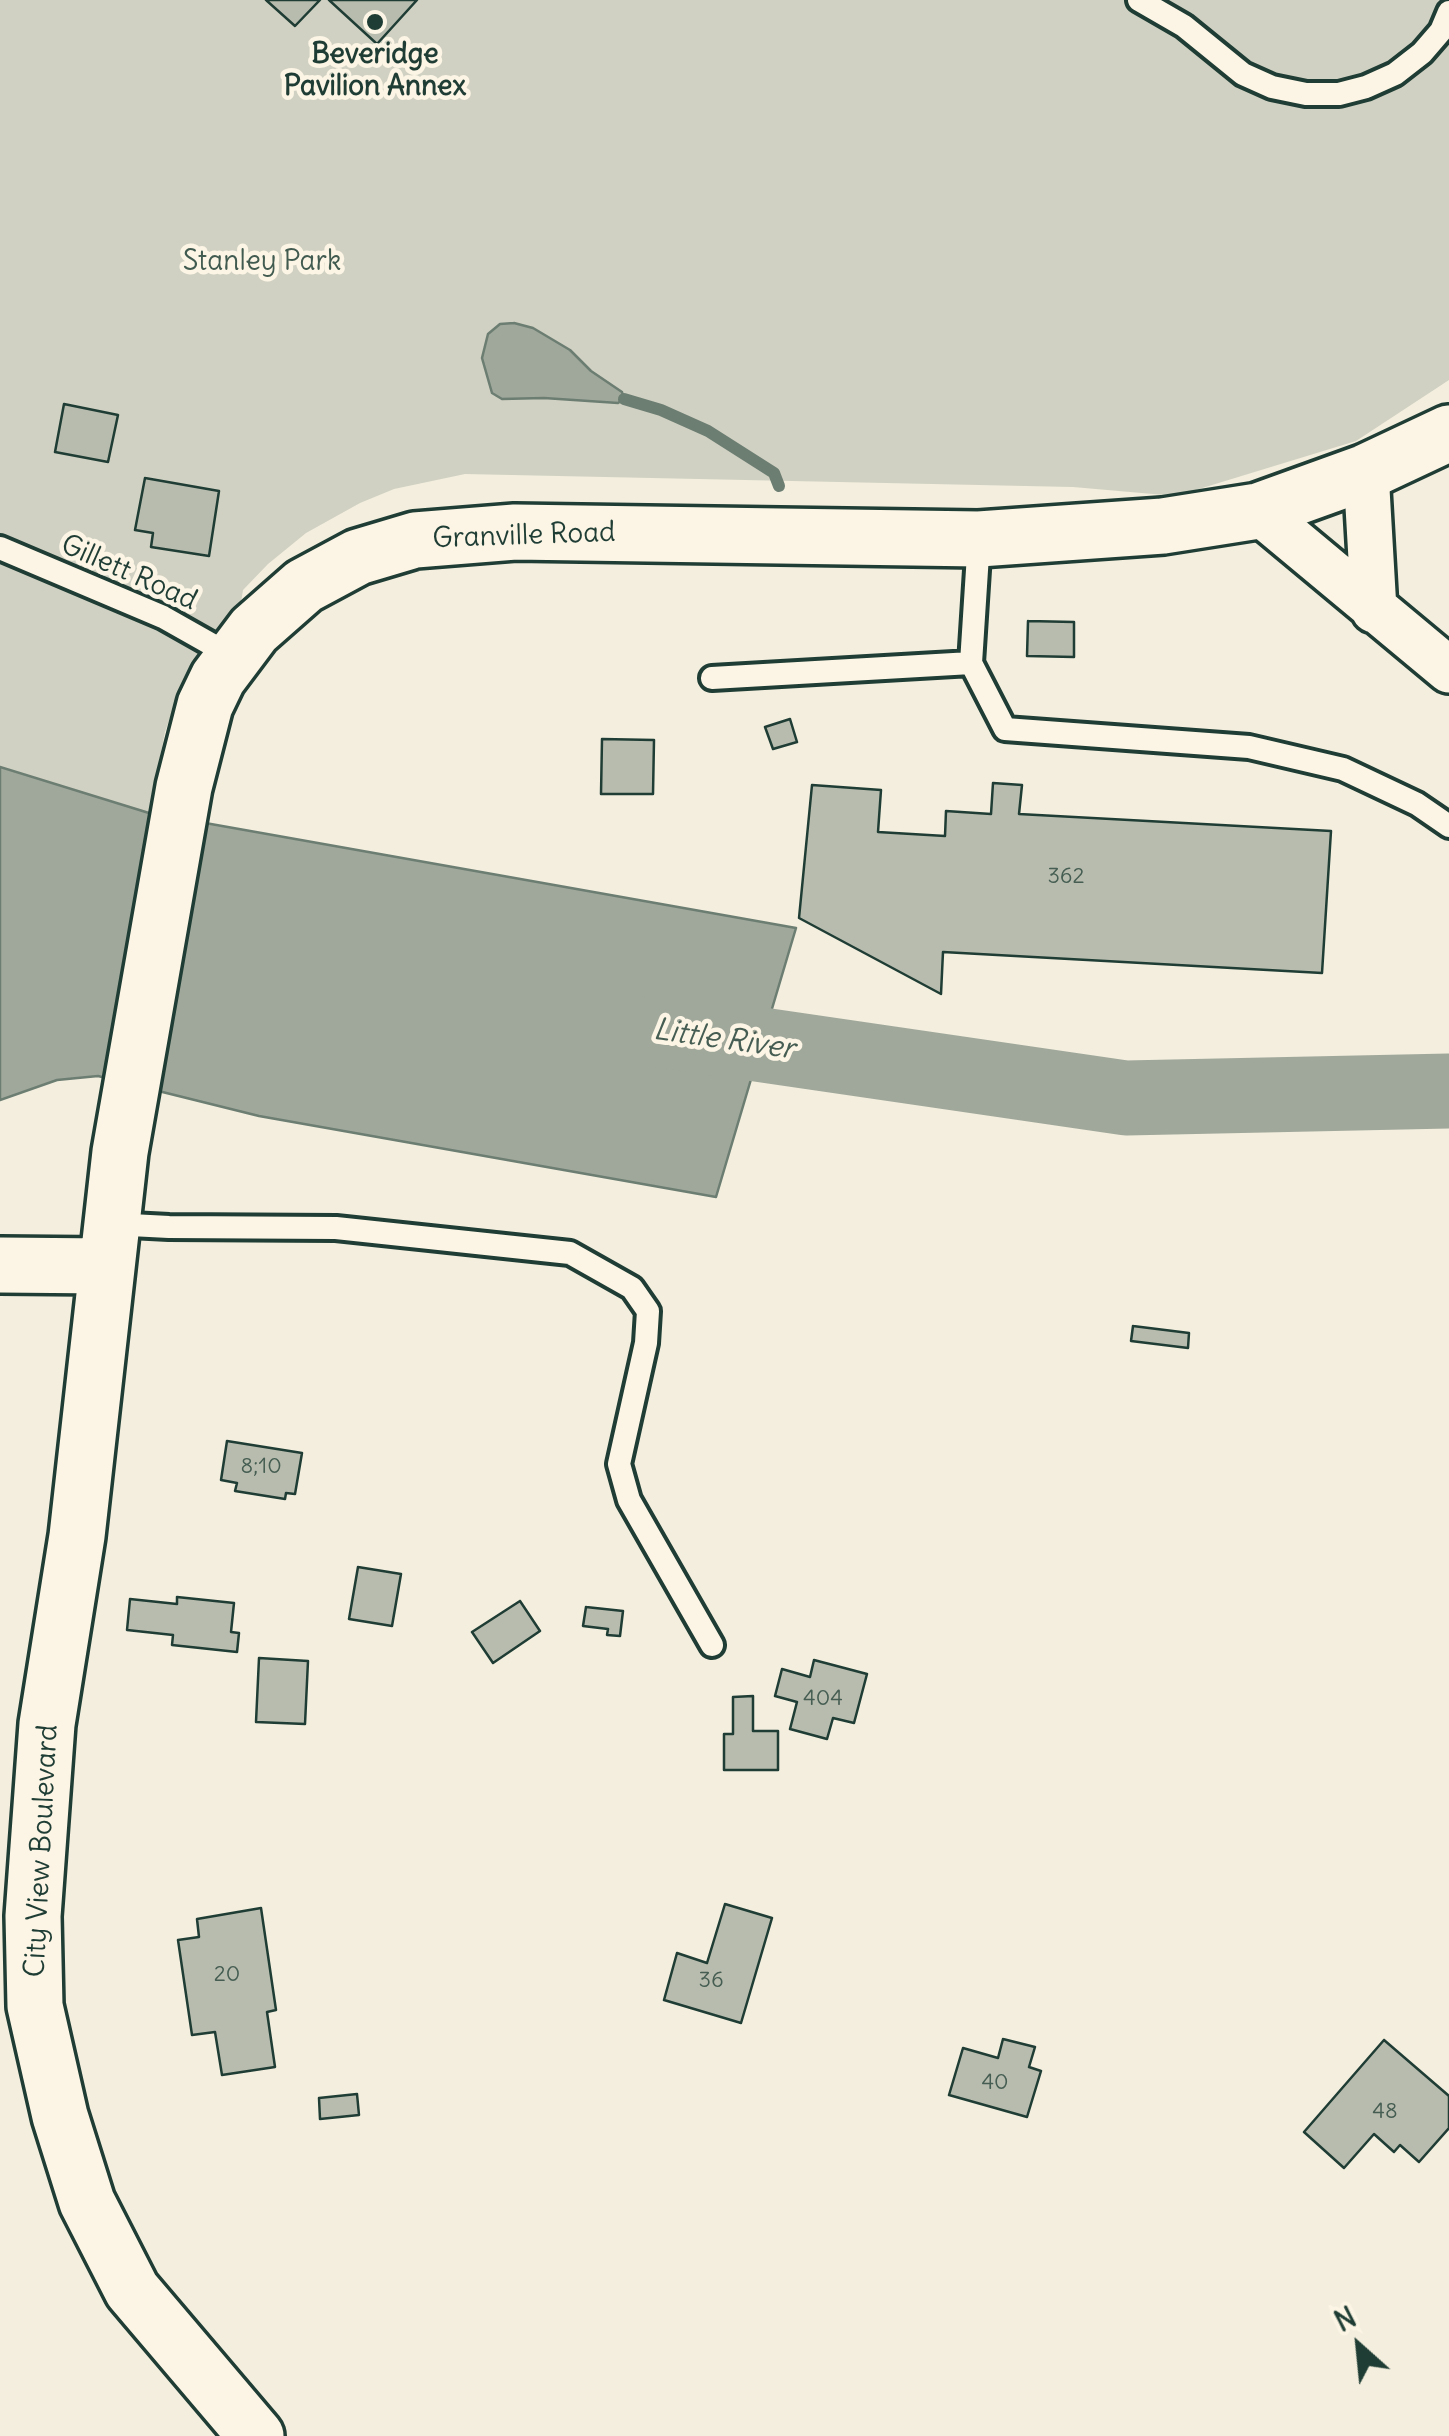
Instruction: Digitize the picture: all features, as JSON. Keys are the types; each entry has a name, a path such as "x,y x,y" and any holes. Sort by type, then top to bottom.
{"street":[{"name":"Granville Road","path":"109,1245 120,1152 194,740 205,704 232,656 279,606 329,571 390,545 442,536 515,532 979,539 1147,528 1258,511 1366,472 1449,433"},
{"path":"1366,472 1374,610"},
{"path":"1258,511 1449,670"},
{"path":"0,1265 109,1245"},
{"name":"City View Boulevard","path":"109,1245 77,1536 47,1724 33,1916 35,2006 60,2116 86,2202 132,2290 256,2436"}],"lane":[{"path":"1139,0 1184,26 1244,74 1272,87 1306,94 1339,94 1366,88 1395,74 1422,53 1441,31 1449,12"},
{"path":"979,539 971,663 1005,728 1249,747 1342,768 1418,804 1449,826"},
{"name":"Gillett Road","path":"0,548 162,617 232,656"},
{"path":"712,678 971,663"},
{"path":"109,1245 169,1227 336,1228 570,1253 632,1288 648,1311 646,1343 619,1464 629,1500 712,1645"}],"green space":[{"name":"Stanley Park","path":"0,0 1449,0 1449,380 1356,441 1176,496 1073,487 465,474 394,489 306,533 243,590 232,656 202,646 181,686 165,732 149,813 0,767"}],"water":[{"path":"500,324 533,328 570,350 591,371 622,392 624,399 618,403 502,399 492,393 482,358 488,334"},
{"path":"0,767 149,813 796,928 716,1197 259,1116 98,1076 57,1080 0,1100"}],"building":[{"name":"Beveridge Pavilion Annex","path":"266,0 320,0 295,26"},
{"name":"Beveridge Pavilion Annex","path":"329,0 417,0 377,44"},
{"path":"64,404 118,415 108,462 55,452"},
{"path":"145,478 219,491 209,556 151,547 153,533 135,530"},
{"path":"1028,621 1074,622 1074,657 1027,656"},
{"path":"790,719 797,742 773,749 765,727"},
{"path":"602,739 654,740 653,794 601,794"},
{"path":"993,783 1022,785 1019,814 1331,831 1322,973 943,952 941,994 799,918 812,785 881,790 878,832 945,836 946,811 991,814"},
{"path":"1133,1326 1189,1333 1188,1348 1131,1341"},
{"path":"227,1441 302,1453 295,1494 286,1493 285,1499 235,1491 237,1483 221,1480"},
{"path":"358,1567 401,1574 392,1626 349,1619"},
{"path":"177,1597 234,1603 231,1632 239,1633 237,1652 172,1645 173,1635 127,1630 130,1599 177,1604"},
{"path":"520,1601 540,1631 493,1663 472,1632"},
{"path":"586,1607 623,1611 620,1636 607,1635 608,1629 583,1626"},
{"path":"259,1658 308,1661 305,1724 256,1722"},
{"path":"814,1660 867,1674 854,1723 833,1718 827,1739 790,1729 797,1702 775,1696 782,1669 810,1677"},
{"path":"753,1696 753,1731 778,1731 778,1770 724,1770 724,1734 733,1734 733,1697"},
{"path":"725,1904 772,1918 741,2023 664,2000 677,1953 707,1963"},
{"path":"261,1908 276,2010 267,2012 275,2067 222,2075 215,2032 192,2035 178,1940 199,1937 197,1919"},
{"path":"1003,2039 1035,2047 1029,2067 1041,2071 1027,2117 949,2095 963,2048 998,2058"},
{"path":"1384,2040 1449,2096 1449,2128 1419,2162 1400,2145 1394,2152 1374,2134 1344,2168 1304,2132"},
{"path":"357,2094 359,2115 320,2119 319,2098"}],"waterway":[{"path":"624,399 708,431 774,473 779,486"},
{"name":"Little River","path":"660,1030 1126,1098 1449,1091"}],"place":[{"name":"Beveridge Pavilion Annex","path":"375,22"}]}
